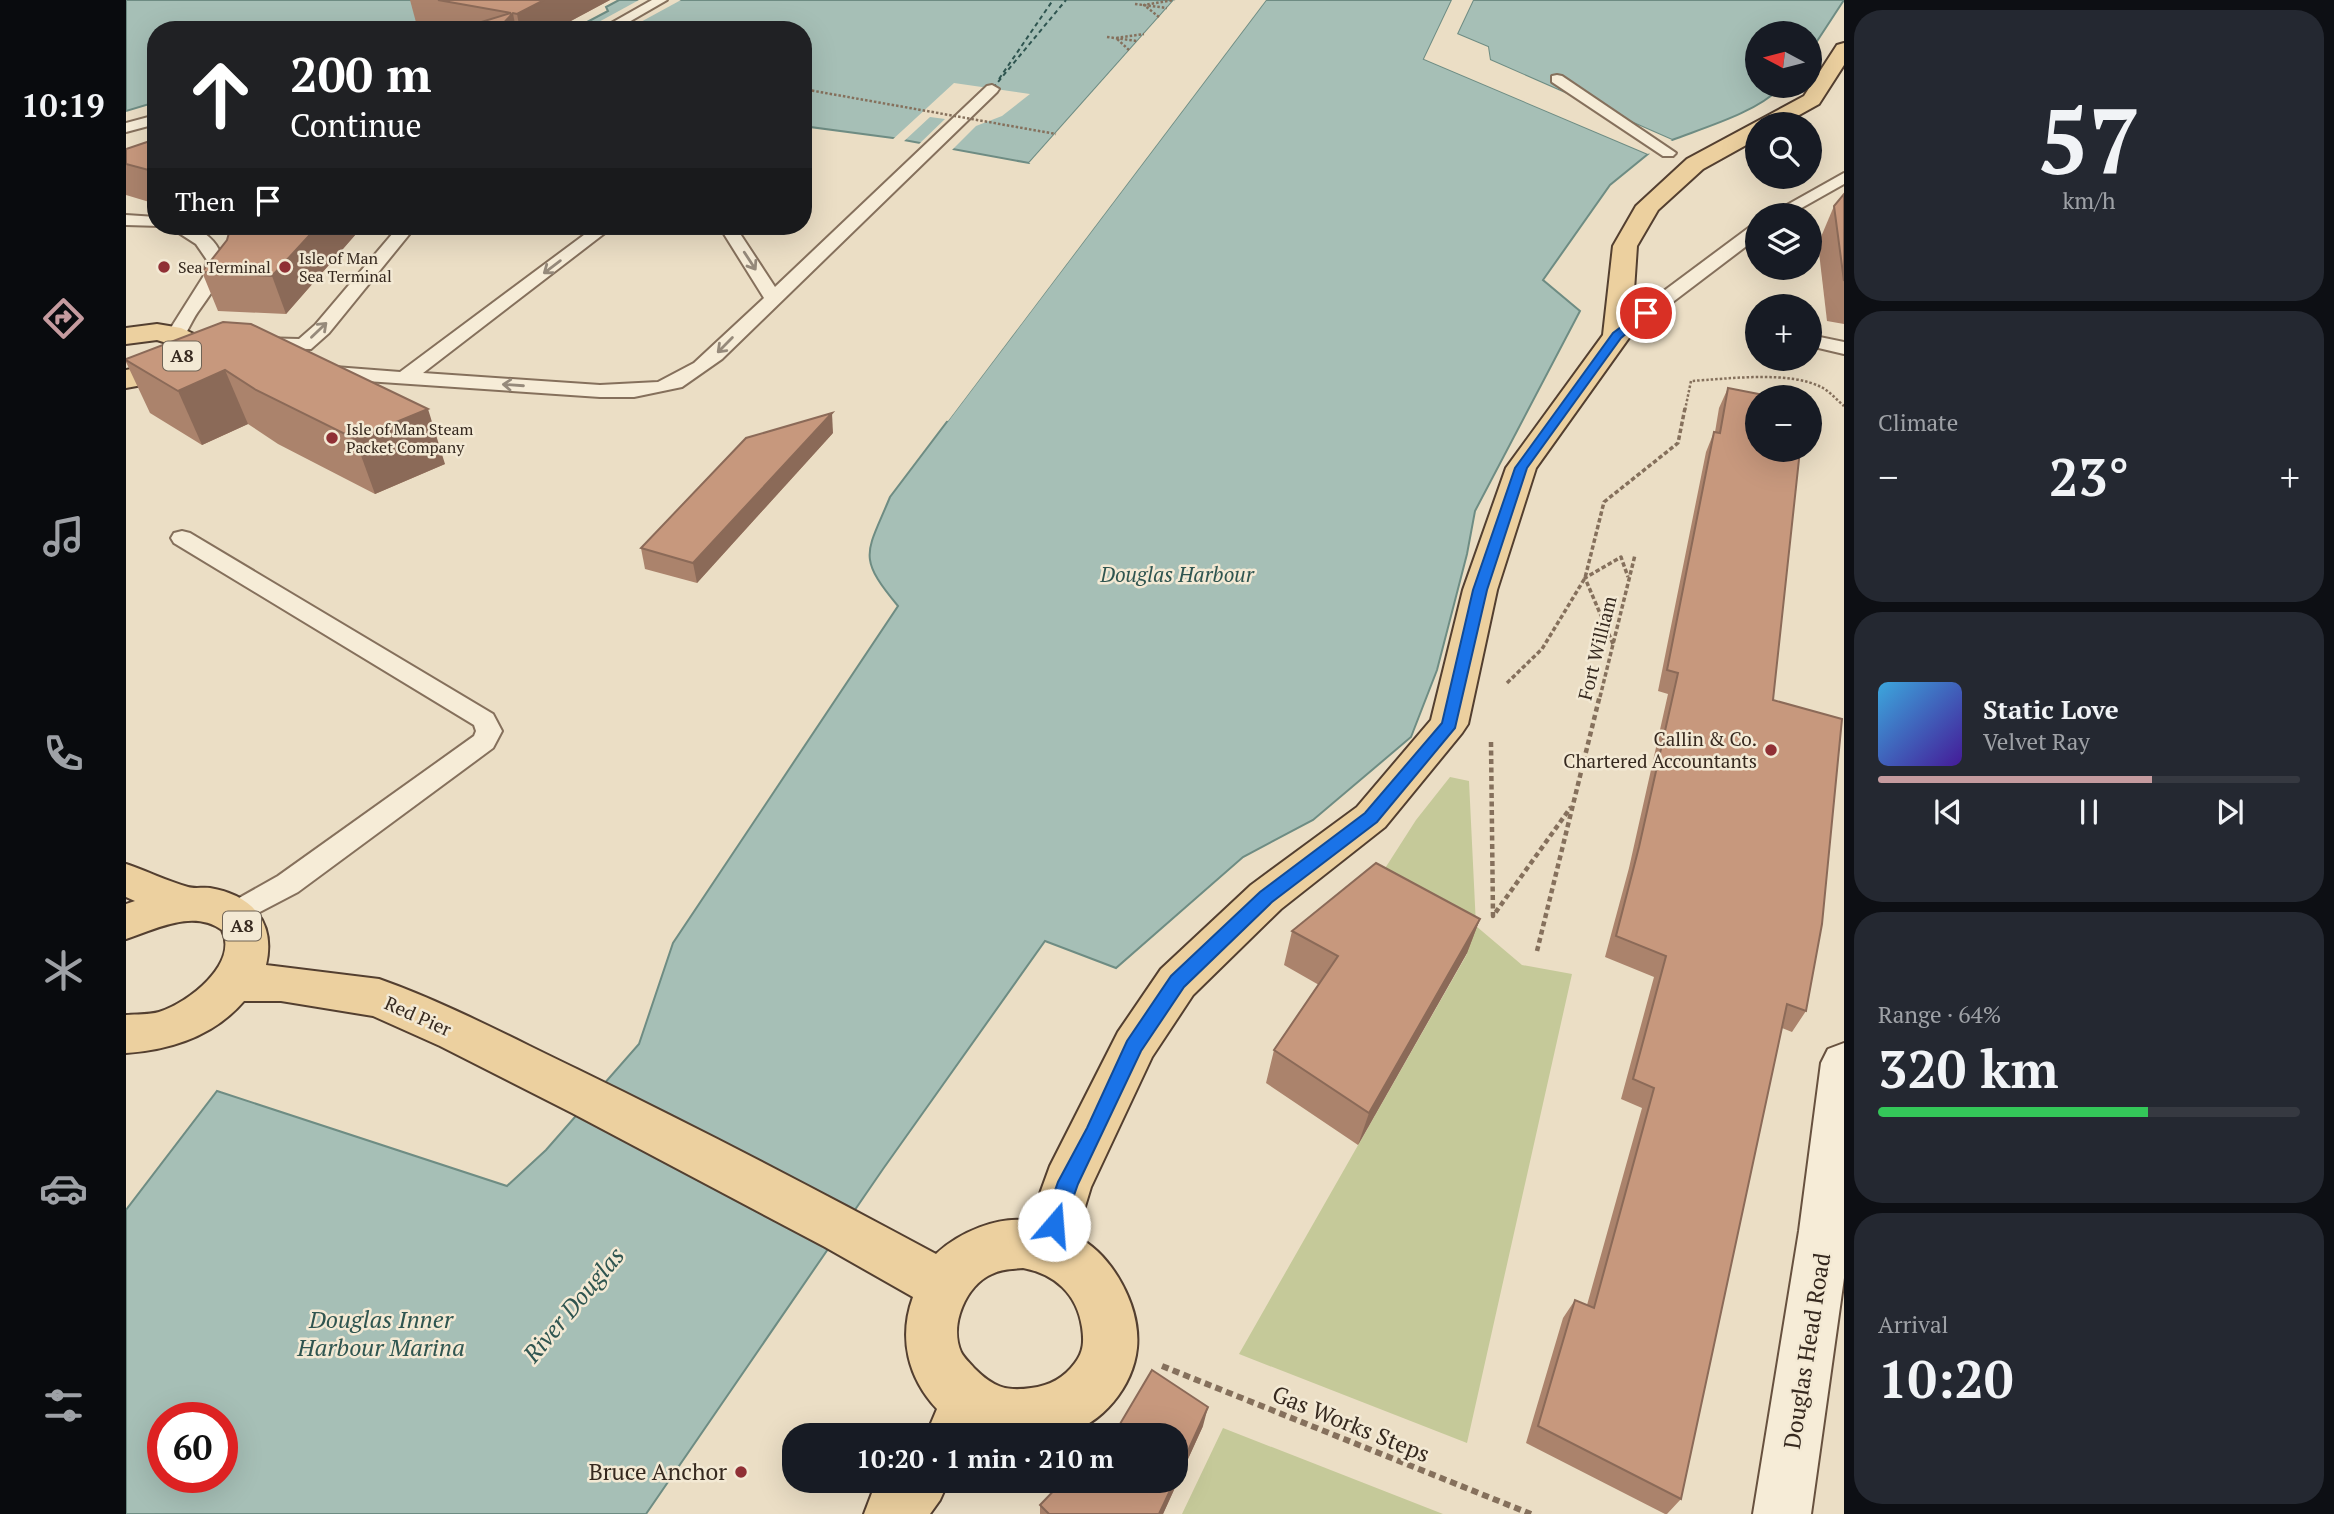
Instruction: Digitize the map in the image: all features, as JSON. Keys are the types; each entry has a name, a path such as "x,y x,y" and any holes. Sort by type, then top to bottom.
{"main road":[{"path":"1790,112 1812,100 1844,49"},
{"path":"1047,1247 1068,1182 1094,1133 1133,1046 1177,982 1266,897 1371,817 1449,724 1480,590 1521,468 1617,335 1625,246 1648,206 1695,164 1745,137"},
{"name":"A8","path":"126,379 164,369 180,360 190,339 132,333"},
{"name":"A8","path":"126,880 187,904"},
{"name":"A8","path":"126,922 150,911 187,904 213,906 233,915 245,930 248,945 243,967 233,983 211,1005 187,1020 160,1031 126,1034"},
{"name":"Red Pier","path":"233,983 281,983 379,998 456,1032 589,1098 843,1230 943,1286"},
{"name":"Douglas Head Road","path":"1782,1514 1835,1234 1844,1063"},
{"path":"1005,1245 1047,1247 1073,1262 1094,1284 1102,1300 1109,1329 1109,1356 1091,1387 1070,1405 1041,1417 962,1420 932,1344 931,1325 943,1286 962,1264 977,1255 1005,1245"},
{"path":"893,1514 910,1493"}],"lane":[{"path":"622,21 661,0"},
{"path":"1557,79 1668,153"},
{"path":"297,370 600,391 645,391 673,386 699,370 992,89"},
{"path":"126,128 147,122"},
{"path":"1799,203 1844,178"},
{"path":"126,220 147,221"},
{"path":"190,339 189,310 215,276 213,251 196,235"},
{"path":"242,343 304,345 340,308 401,235"},
{"path":"404,378 594,235"},
{"path":"733,235 774,297"},
{"path":"1617,335 1745,239"},
{"path":"1822,343 1844,348"},
{"path":"164,369 201,367"},
{"path":"182,538 484,720 489,731 484,742 299,877 233,915"}],"path":[{"path":"1144,5 1174,0"},
{"path":"1135,4 1167,8"},
{"path":"1144,5 1158,17"},
{"path":"1116,38 1144,34"},
{"path":"1107,37 1137,41"},
{"path":"1116,38 1129,50"},
{"path":"812,91 1056,134"},
{"path":"1499,692 1542,649 1585,578 1604,502 1678,443 1690,381 1745,378 1821,386 1844,406"},
{"name":"Fort William","path":"1537,951 1635,555"},
{"path":"1585,578 1621,557 1629,580"},
{"path":"1585,578 1613,645"},
{"path":"1491,740 1493,916 1571,807"},
{"name":"Gas Works Steps","path":"1158,1364 1531,1514"}],"green space":[{"path":"1450,777 1469,781 1476,926 1522,965 1572,974 1467,1443 1239,1354 1467,954 1366,898 1416,820"},
{"path":"1223,1428 1443,1514 1182,1514"}],"water":[{"path":"126,0 488,0 428,21 147,21 147,105 126,111"},
{"path":"619,0 1174,0 1029,163 893,138 812,127 812,21 589,21 608,11 606,7"},
{"name":"Douglas Harbour","path":"1266,0 1452,0 1424,59 1648,154 1610,185 1543,280 1580,311 1475,511 1467,554 1437,670 1411,737 1313,820 1243,857 1116,968 1045,941 883,1169 646,1514 126,1514 126,1210 217,1091 507,1186 546,1150 639,1044 673,943 898,606 876,576 871,564 871,543 890,497"},
{"path":"1473,0 1844,0 1822,34 1822,21 1745,21 1745,98 1768,98 1746,111 1672,140 1490,60 1488,47 1457,34"}],"pier":[{"path":"639,0 681,0 642,21 600,21"},
{"path":"1174,0 1177,2 1147,36 1033,163 1029,163"},
{"path":"1261,0 1266,0 948,421 944,420"},
{"path":"1452,0 1456,0 1428,57 1651,152 1648,154 1424,59"},
{"path":"1469,0 1473,0 1457,34 1488,47 1490,60 1672,140 1668,142 1488,63 1485,50 1454,35"},
{"path":"954,83 1030,94 1002,116 976,126 950,152 917,146 945,119 930,117 902,143 891,141"}],"building":[{"path":"438,0 544,0 517,14 513,13 505,21 485,21 511,13"},
{"path":"147,142 147,170 126,164 126,149"},
{"path":"1844,194 1844,281 1834,206"},
{"path":"228,235 310,235 272,276 202,272"},
{"path":"223,322 251,324 428,409 355,439 256,390 225,370 178,391 126,360"},
{"path":"1728,388 1745,391 1745,462 1799,462 1773,700 1842,719 1822,924 1806,1011 1787,1004 1681,1499 1538,1426 1575,1300 1594,1308 1654,1088 1633,1079 1666,956 1616,936 1678,673 1667,670 1714,432 1720,433"},
{"path":"832,413 693,563 641,548 746,438"},
{"path":"1376,863 1480,919 1369,1113 1274,1050 1338,956 1292,931"},
{"path":"1152,1370 1208,1407 1188,1451 1188,1423 1121,1423"},
{"path":"1052,1493 1169,1493 1159,1514 1049,1514 1040,1505"}],"ferry route":[{"path":"999,79 1053,0"},
{"path":"993,88 1066,0"}],"place":[{"name":"Sea Terminal","path":"164,267"},
{"name":"Isle of Man Sea Terminal","path":"285,267"},
{"name":"Isle of Man Steam Packet Company","path":"332,438"},
{"name":"Callin & Co. Chartered Accountants","path":"1771,750"},
{"name":"Bruce Anchor","path":"741,1472"}],"route":[{"path":"1054,1225 1068,1182 1094,1133 1133,1046 1177,982 1266,897 1371,817 1449,724 1480,590 1521,468 1617,335 1646,313"}],"water label":[{"name":"River Douglas","path":"574,1305"},
{"name":"Douglas Inner Harbour Marina","path":"381,1334"}]}
